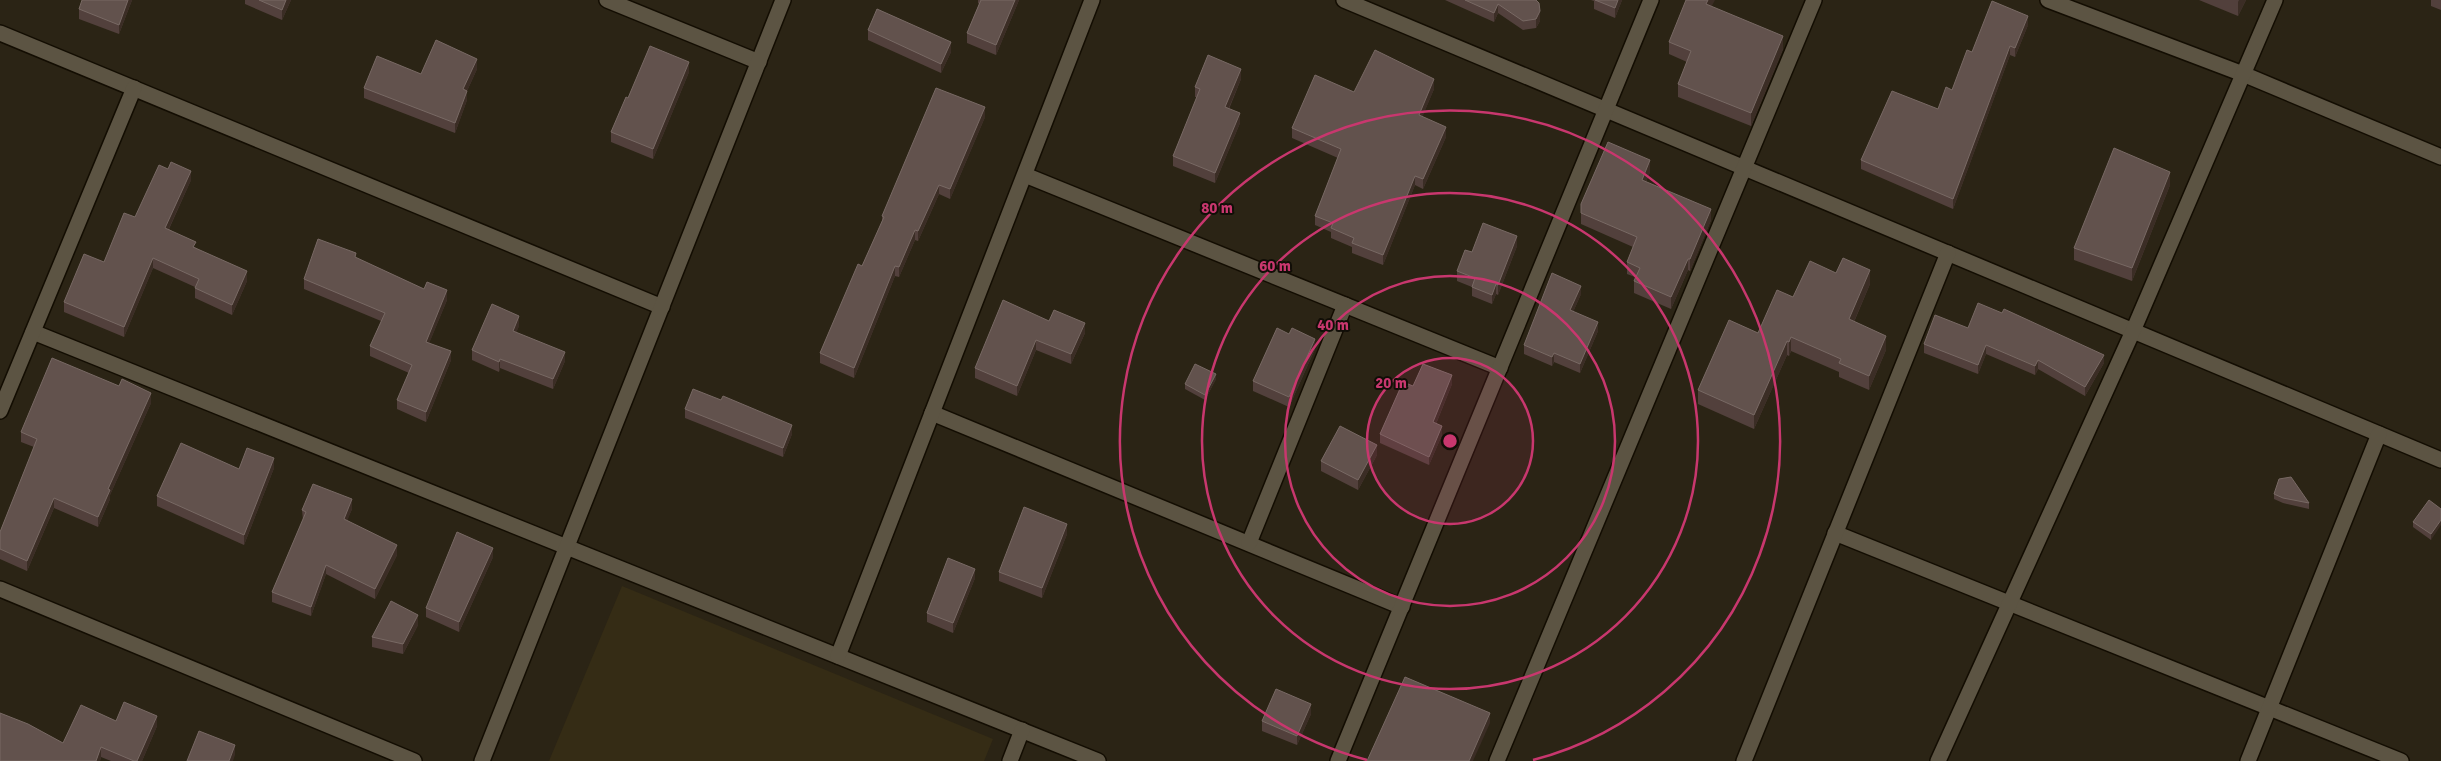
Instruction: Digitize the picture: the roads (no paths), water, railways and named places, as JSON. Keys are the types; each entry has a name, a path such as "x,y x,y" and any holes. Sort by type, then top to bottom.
{"street":[{"path":"607,0 759,62"},
{"path":"482,761 783,0"},
{"path":"838,656 1092,0"},
{"path":"1344,0 2441,460"},
{"path":"1338,761 1651,0"},
{"path":"1497,761 1814,0"},
{"path":"2048,0 2243,74 2441,157"},
{"path":"1938,761 2132,331 2275,0"},
{"path":"0,33 662,307"},
{"path":"0,411 134,88"},
{"path":"1025,175 1500,368"},
{"path":"1744,761 1948,253"},
{"path":"1249,543 1345,305"},
{"path":"33,332 1098,761"},
{"path":"932,413 1402,606"},
{"path":"2248,761 2379,434"},
{"path":"1835,533 2401,761"},
{"path":"0,590 414,761"},
{"path":"1010,761 1022,730"}]}
